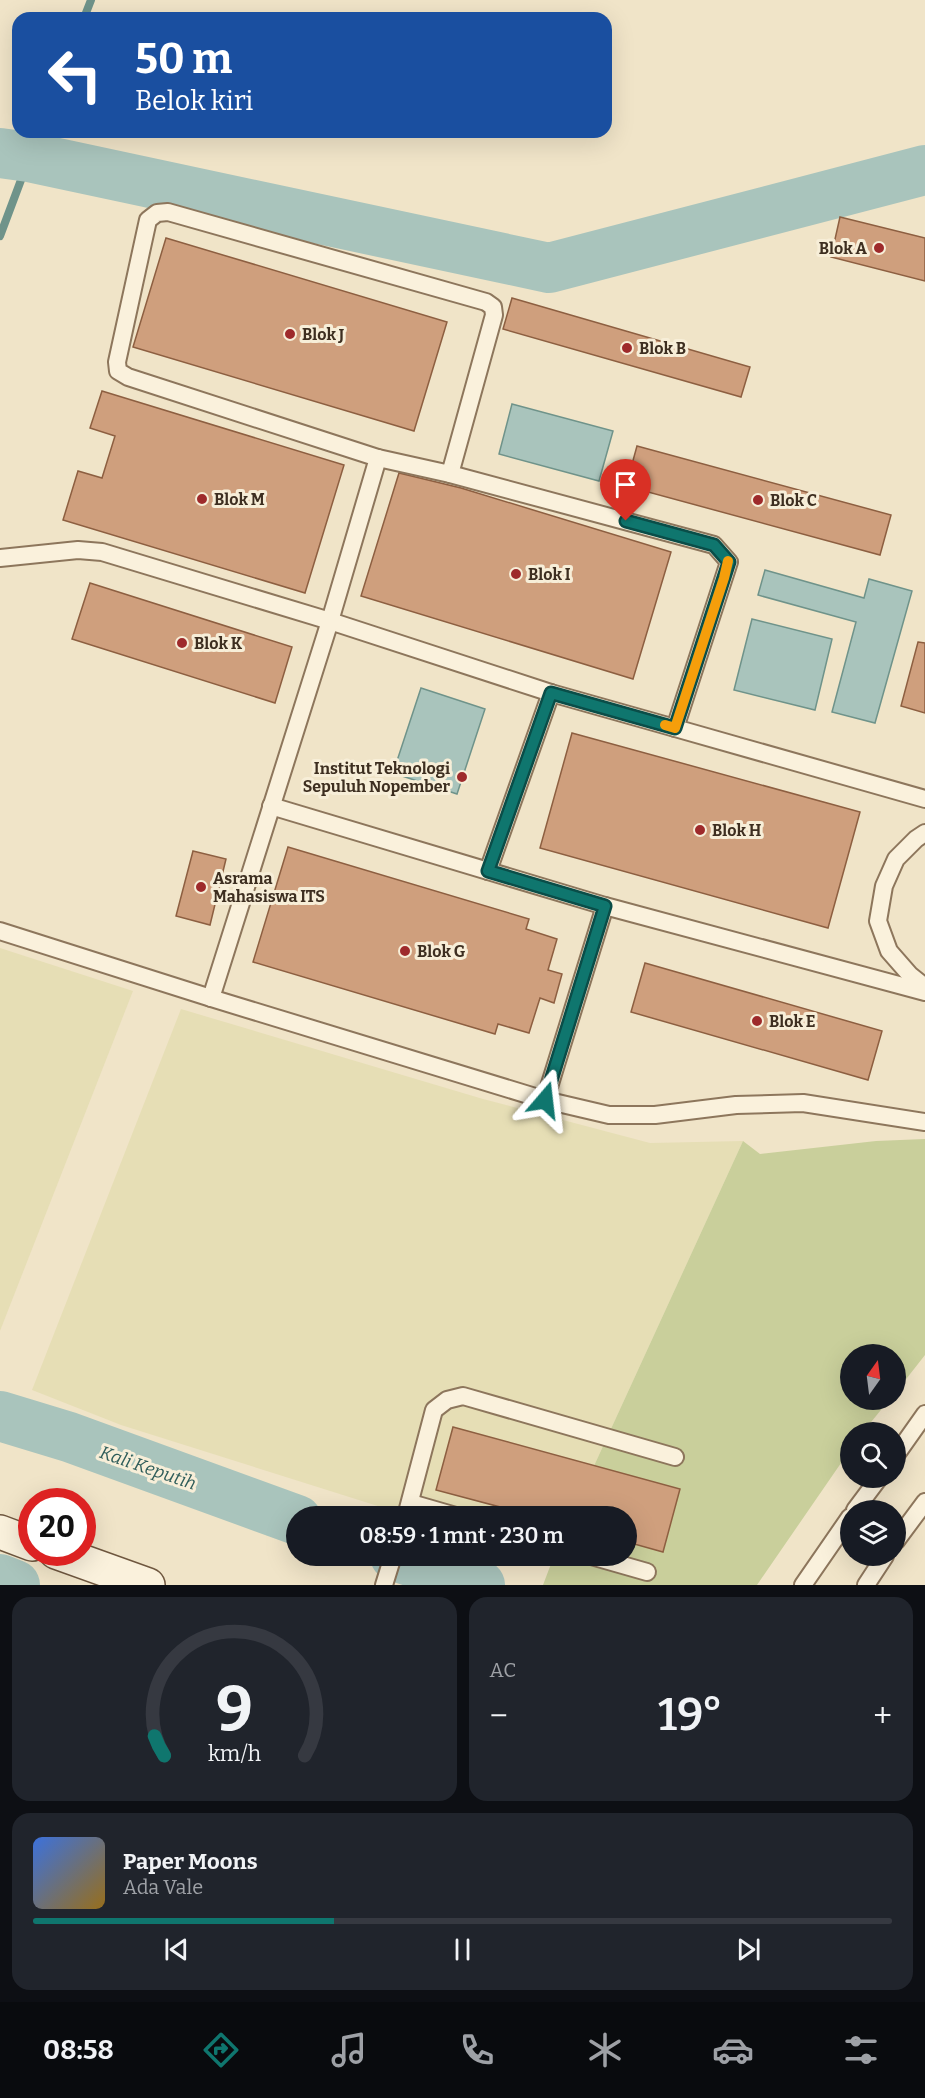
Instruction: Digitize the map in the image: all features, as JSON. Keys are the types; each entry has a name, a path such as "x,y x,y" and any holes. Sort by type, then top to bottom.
{"main road":[{"path":"0,1532 18,1539"},
{"path":"95,1566 148,1585"}],"lane":[{"path":"450,474 494,315 493,307 486,302 168,212 157,213 148,220 117,362 118,371 128,377 378,458 450,474 714,545 729,562 675,728"},
{"path":"211,998 330,621 378,458"},
{"path":"0,558 78,550 102,552 330,621 551,693 925,799"},
{"path":"488,871 551,693"},
{"path":"271,806 605,906 925,992"},
{"path":"925,833 896,859 884,886 878,921 889,951 910,975 925,987"},
{"path":"545,1100 605,906"},
{"path":"0,931 545,1100 609,1116 655,1115 736,1105 803,1103 925,1122"},
{"path":"409,1506 434,1410 447,1400 463,1396 675,1457"},
{"path":"906,1441 925,1414"},
{"path":"906,1528 925,1502"},
{"path":"803,1585 840,1531"},
{"path":"384,1585 390,1566"},
{"path":"626,1566 647,1572"},
{"path":"866,1585 878,1566"}],"shaded area":[{"path":"0,948 133,991 0,1331"},
{"path":"181,1009 483,1099 650,1143 743,1141 576,1506 378,1506 121,1425 32,1390"}],"green space":[{"path":"925,1139 925,1355 906,1379 906,1344 840,1344 840,1410 881,1410 871,1422 840,1422 840,1465 757,1585 543,1585 550,1566 637,1566 637,1506 576,1506 743,1141 760,1154 876,1141"}],"water":[{"path":"512,404 613,431 599,481 499,454"},
{"path":"765,570 864,598 869,579 912,591 875,723 832,712 856,622 758,595"},
{"path":"752,619 832,639 815,710 734,690"},
{"path":"421,688 485,709 457,794 393,773"}],"building":[{"name":"Blok A","path":"840,217 925,238 925,281 831,257"},
{"name":"Blok J","path":"166,238 447,322 414,431 133,347"},
{"name":"Blok B","path":"512,298 750,367 741,397 503,329"},
{"name":"Blok M","path":"102,391 344,465 305,593 63,520 78,471 102,478 115,436 90,428"},
{"name":"Blok C","path":"637,446 891,515 880,555 626,486"},
{"name":"Blok I","path":"399,473 461,488 671,552 633,679 361,596"},
{"name":"Blok K","path":"90,583 292,647 275,703 72,639"},
{"path":"918,642 925,643 925,713 901,706"},
{"name":"Blok H","path":"572,733 860,812 828,928 540,848"},
{"name":"Blok G","path":"288,847 529,919 526,929 557,939 548,970 562,974 554,1003 540,998 529,1033 498,1024 495,1034 253,962"},
{"name":"Asrama Mahasiswa ITS","path":"193,851 226,859 210,925 176,916"},
{"name":"Blok E","path":"645,963 882,1031 868,1080 631,1012"},
{"path":"453,1427 680,1489 663,1552 637,1545 637,1506 496,1506 436,1490"}],"waterway":[{"path":"86,12 91,0"},
{"path":"0,236 37,138"},
{"path":"0,153 29,157 549,268 925,170"},
{"name":"Kali Keputih","path":"0,1416 69,1437 286,1516"},
{"name":"Kali Keputih","path":"424,1566 480,1585"},
{"path":"0,1579 15,1585"}],"slow traffic":[{"path":"665,725 675,728 728,561"}],"place":[{"name":"Blok A","path":"879,248"},
{"name":"Blok J","path":"290,334"},
{"name":"Blok B","path":"627,348"},
{"name":"Blok M","path":"202,499"},
{"name":"Blok C","path":"758,500"},
{"name":"Blok I","path":"516,574"},
{"name":"Blok K","path":"182,643"},
{"name":"Institut Teknologi Sepuluh Nopember","path":"462,777"},
{"name":"Blok H","path":"700,830"},
{"name":"Asrama Mahasiswa ITS","path":"201,887"},
{"name":"Blok G","path":"405,951"},
{"name":"Blok E","path":"757,1021"}],"route":[{"path":"545,1100 605,906 488,871 551,693 675,728 729,562 714,545 626,521"}]}
